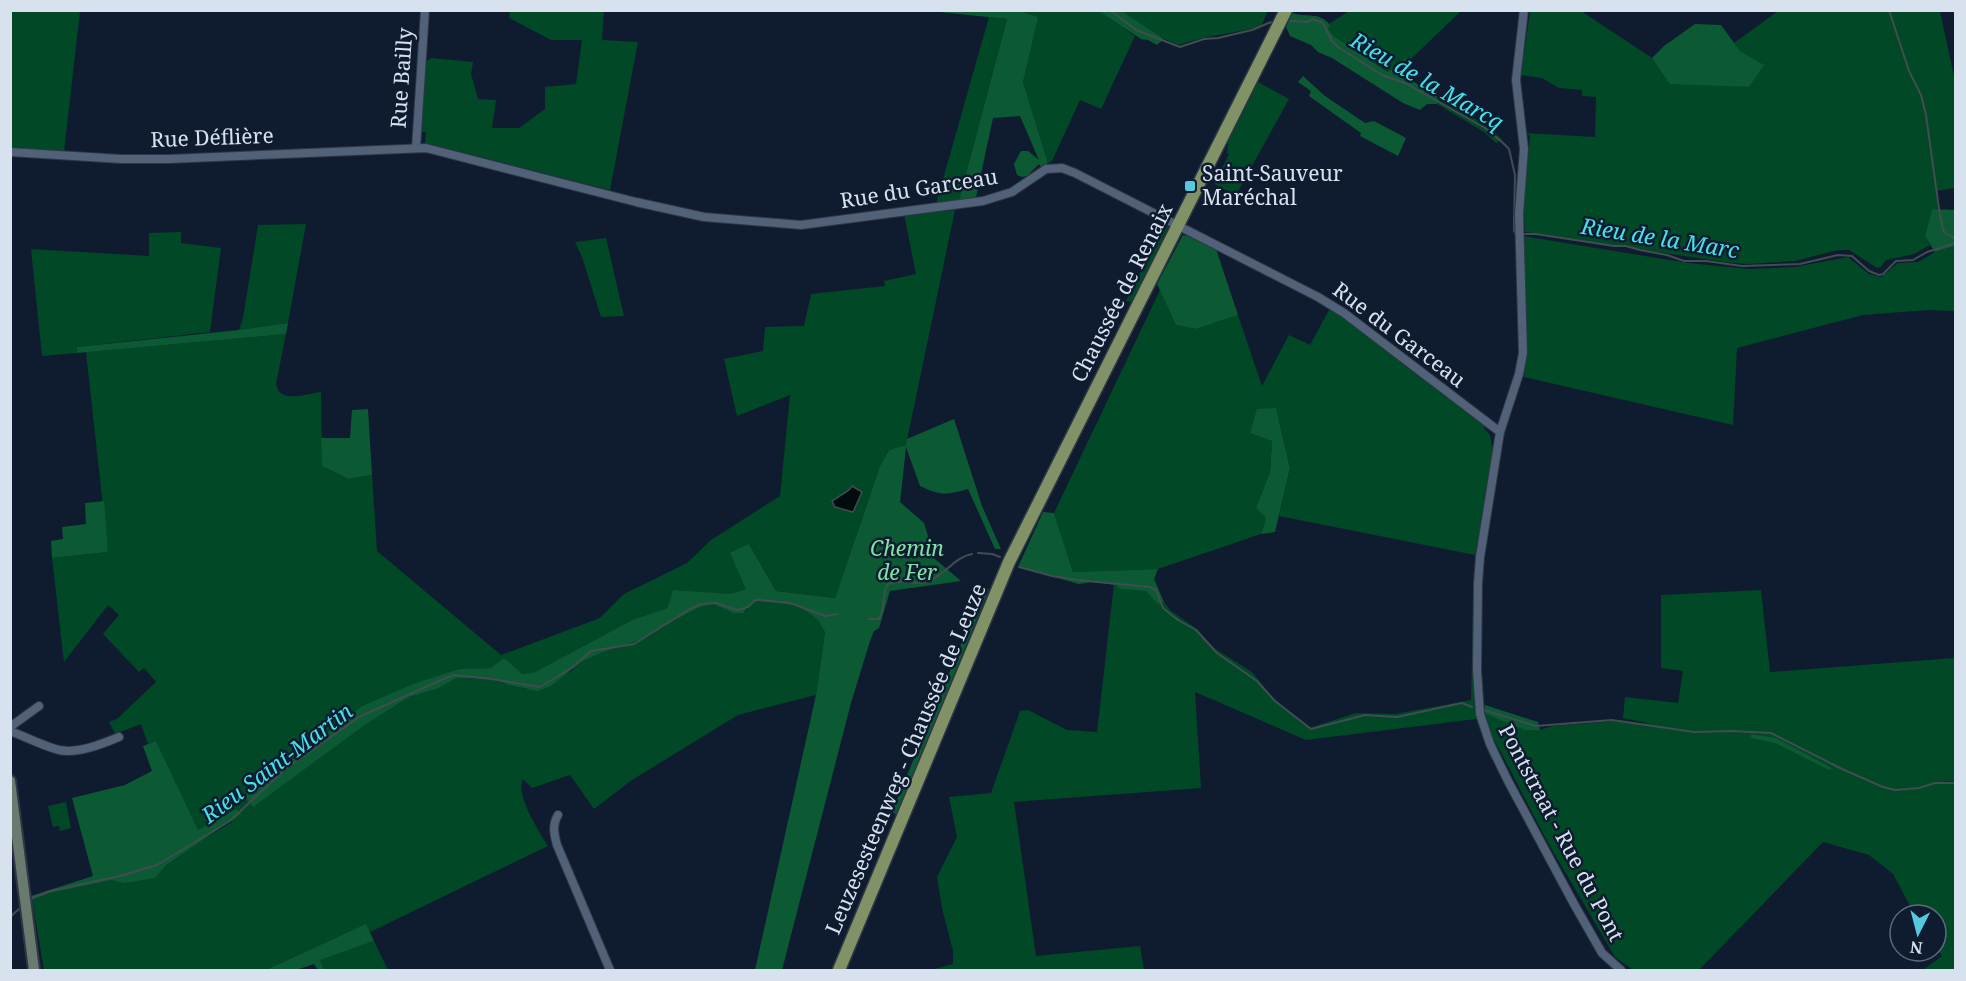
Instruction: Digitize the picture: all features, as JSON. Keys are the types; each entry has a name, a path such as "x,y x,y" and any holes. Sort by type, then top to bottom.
{"main road":[{"name":"Chaussée de Renaix","path":"1009,562 1286,10"},
{"name":"Leuzesesteenweg - Chaussée de Leuze","path":"839,970 1009,562"}],"street":[{"name":"Rue Bailly","path":"416,148 425,10"},
{"path":"1500,432 1522,363 1520,204 1524,149 1516,80 1524,10"},
{"name":"Rue Déflière","path":"10,153 121,159 416,148"},
{"name":"Rue du Garceau","path":"416,148 426,148 636,202 704,217 801,225 983,201 1012,192 1047,169 1062,168 1076,173 1318,297 1344,313 1500,432"},
{"name":"Pontstraat - Rue du Pont","path":"1500,432 1479,566 1477,608 1479,706 1490,744 1508,781 1593,938 1609,961 1621,970"},
{"path":"39,706 10,729 60,750 70,751 100,745 118,737"},
{"path":"10,781 34,969"},
{"path":"558,814 554,822 557,845 610,970"}],"green space":[{"path":"10,11 80,11 64,152 11,148"},
{"path":"510,11 604,11 602,40 638,42 610,190 425,143 426,132 417,132 425,62 431,58 473,62 471,74 478,99 496,100 492,128 519,128 545,109 545,87 576,84 582,40 551,40 509,18"},
{"path":"931,11 1021,11 1038,17 1023,82 1048,163 1041,167 1039,164 1027,176 1017,175 1014,164 1021,151 1028,151 1039,160 1020,116 993,118 976,197 959,200 1007,19"},
{"path":"1021,11 1098,11 1135,36 1101,109 1080,100 1052,161 1048,163 1023,82 1037,17"},
{"path":"1098,11 1122,11 1164,39 1157,45 1141,39"},
{"path":"1122,11 1268,11 1261,26 1179,45 1164,39"},
{"path":"1349,11 1461,11 1411,59 1407,57 1389,72 1335,37 1328,29 1329,24"},
{"path":"1530,11 1581,11 1652,58 1671,83 1749,87 1763,65 1740,51 1734,43 1778,11 1940,11 1955,81 1955,188 1936,191 1938,210 1932,209 1925,236 1930,245 1914,254 1886,260 1881,267 1877,268 1849,250 1838,250 1795,261 1749,264 1525,232 1522,218 1523,192 1525,192 1530,136 1526,133 1595,137 1596,97 1582,96 1582,90 1559,88 1542,78 1521,75"},
{"path":"1292,13 1322,18 1330,25 1328,29 1335,37 1388,72 1407,57 1411,59 1403,69 1403,75 1441,99 1437,104 1427,104 1420,110 1403,103 1332,58 1318,52 1311,45 1290,36 1286,27"},
{"path":"989,17 1007,19 959,200 936,204"},
{"path":"1695,24 1721,25 1740,51 1764,65 1749,87 1670,84 1652,58 1664,46"},
{"path":"1303,76 1325,96 1365,123 1374,121 1406,138 1398,156 1360,136 1361,133 1309,96 1311,91 1298,82"},
{"path":"1258,82 1289,99 1236,195 1214,184 1229,154 1227,153 1228,142"},
{"path":"1441,99 1480,122 1502,139 1496,143 1484,132 1437,104"},
{"path":"1932,209 1955,210 1955,246 1935,252 1925,236"},
{"path":"955,210 906,445 889,450 880,466 835,598 776,591 749,544 746,589 730,594 673,591 667,608 632,620 533,673 522,675 491,668 459,669 362,706 244,796 409,697 437,689 457,678 495,679 508,685 527,689 570,672 581,662 606,651 637,641 698,608 713,604 733,613 744,613 753,602 758,601 800,606 819,620 825,632 816,695 738,715 632,780 594,809 570,775 532,788 523,779 521,786 525,803 548,846 370,932 366,925 266,970 44,970 32,900 51,893 121,878 199,842 232,822 229,812 198,831 156,741 148,744 141,724 115,734 109,722 117,719 156,682 144,668 139,672 103,634 119,615 108,605 64,662 52,558 108,552 86,352 286,334 276,384 278,390 288,396 321,392 322,466 348,479 372,475 377,551 501,655 600,618 624,594 687,563 711,540 780,496 790,395 737,416 724,359 763,351 765,327 804,326 811,294 885,286 884,281 916,274 904,214"},
{"path":"1161,221 1167,224 1168,228 1132,302 1126,301 1163,228"},
{"path":"306,224 288,323 239,330 258,225"},
{"path":"181,232 181,243 221,248 210,332 77,347 77,353 42,356 31,249 149,256 149,233"},
{"path":"1183,235 1195,238 1216,249 1238,315 1196,329 1176,325 1157,284"},
{"path":"1522,236 1688,263 1750,269 1795,267 1848,257 1869,274 1881,277 1898,263 1918,262 1935,252 1955,246 1955,311 1928,310 1863,315 1737,348 1733,425 1524,377 1527,350 1525,350 1524,331 1527,331 1522,274 1525,274 1525,264 1522,263"},
{"path":"606,238 624,316 601,317 575,242"},
{"path":"1160,290 1176,325 1196,329 1238,315 1262,386 1289,335 1310,345 1329,310 1340,315 1329,306 1485,426 1484,428 1490,435 1493,450 1486,504 1484,504 1481,519 1484,519 1476,592 1474,591 1475,555 1279,516 1290,468 1276,408 1251,433 1272,441 1270,472 1256,508 1266,518 1261,534 1158,569 1073,572 1054,513"},
{"path":"288,323 286,334 77,353 77,347"},
{"path":"1276,408 1290,468 1275,532 1261,534 1266,518 1256,508 1270,472 1272,441 1250,433 1257,409"},
{"path":"368,409 372,475 348,479 322,466 321,438 350,438 352,410"},
{"name":"Chemin de Fer","path":"954,419 982,506 1001,549 995,549 968,489 944,494 920,486 906,447 900,502 924,523 935,559 961,581 890,591 879,628 874,631 870,641 851,703 782,970 755,970 816,695 825,632 818,620 800,606 758,601 749,605 744,613 733,613 713,604 698,608 637,641 581,662 551,686 538,691 508,685 495,679 457,678 437,689 409,697 366,724 253,807 244,796 362,706 413,684 459,669 491,668 504,658 522,674 533,673 632,620 667,608 673,590 730,594 746,589 730,553 749,544 776,591 835,598 880,466 889,450 906,445 907,439"},
{"path":"104,501 108,552 52,558 51,541 63,539 62,527 86,524 85,503"},
{"path":"1043,512 1054,513 1073,572 1158,569 1154,579 1164,602 1158,604 1146,591 1120,589 1116,585 1092,582 1079,584 1018,567"},
{"path":"1114,584 1146,591 1160,603 1164,602 1171,611 1197,629 1214,648 1252,672 1272,697 1309,728 1356,713 1395,714 1471,700 1473,610 1475,610 1476,699 1494,758 1491,759 1476,719 1306,740 1195,692 1201,788 1014,802 1036,956 1140,946 1144,970 931,970 953,964 953,951 937,877 957,837 949,797 991,793 1020,711 1028,710 1067,730 1097,732"},
{"path":"984,588 989,589 897,815 892,812"},
{"path":"1761,590 1770,672 1955,658 1955,781 1941,782 1955,783 1955,970 1923,970 1932,963 1948,963 1948,903 1909,903 1893,874 1869,855 1823,842 1699,970 1633,970 1615,957 1547,841 1493,737 1508,774 1493,745 1484,710 1524,730 1617,721 1652,724 1623,718 1625,697 1678,703 1683,671 1661,668 1661,595"},
{"path":"1485,705 1538,722 1540,730 1524,730 1484,713"},
{"path":"1751,734 1776,738 1832,768 1829,770 1775,743 1751,738"},
{"path":"156,741 198,830 236,809 241,814 166,865 155,878 124,883 112,880 51,893 32,900 31,896 93,876 72,798 125,785 152,771 143,746"},
{"path":"66,802 71,828 60,831 59,826 53,827 48,806"},
{"path":"366,924 374,941 320,960 324,970 318,970 314,964 296,970 266,970"},
{"path":"374,941 388,970 324,970 319,960"}],"shaded area":[{"path":"852,486 862,492 853,512 835,507 832,501"}],"waterway":[{"name":"Rieu de la Marcq","path":"1110,10 1136,30 1180,47 1204,39 1252,30 1271,22"},
{"path":"1889,10 1909,71 1921,95 1926,115 1944,232 1956,239"},
{"name":"Rieu de la Marcq","path":"1291,21 1307,22 1313,19 1323,23 1332,41 1338,47 1382,75 1405,83 1485,128 1502,142 1509,149 1515,175 1514,231 1516,234"},
{"name":"Rieu de la Marc","path":"1524,234 1626,246 1684,261 1706,261 1742,266 1800,264 1838,255 1852,256 1869,271 1879,275 1896,261 1913,260 1927,252 1956,243"},
{"name":"Rieu Saint-Martin","path":"978,553 1000,557"},
{"path":"869,619 879,619 888,584 926,582 937,577 961,558 972,554"},
{"path":"1019,567 1052,576 1150,587 1156,590 1163,608 1196,630 1217,653 1257,681 1275,701 1311,729 1365,715 1397,717 1462,703 1472,707"},
{"name":"Rieu Saint-Martin","path":"32,898 50,891 120,876 157,865 230,821 285,769 359,717 448,677 454,675 492,679 540,687 573,667 591,651 634,644 701,604 716,603 737,610 748,607 755,600 760,600 790,603 825,616 838,614"},
{"path":"1484,710 1536,726 1612,720 1694,732 1771,733 1883,787 1895,790 1919,788 1935,783 1956,783"},
{"name":"Rieu Saint-Martin","path":"10,917 19,909"}],"place":[{"name":"Saint-Sauveur Maréchal","path":"1190,186"}]}
